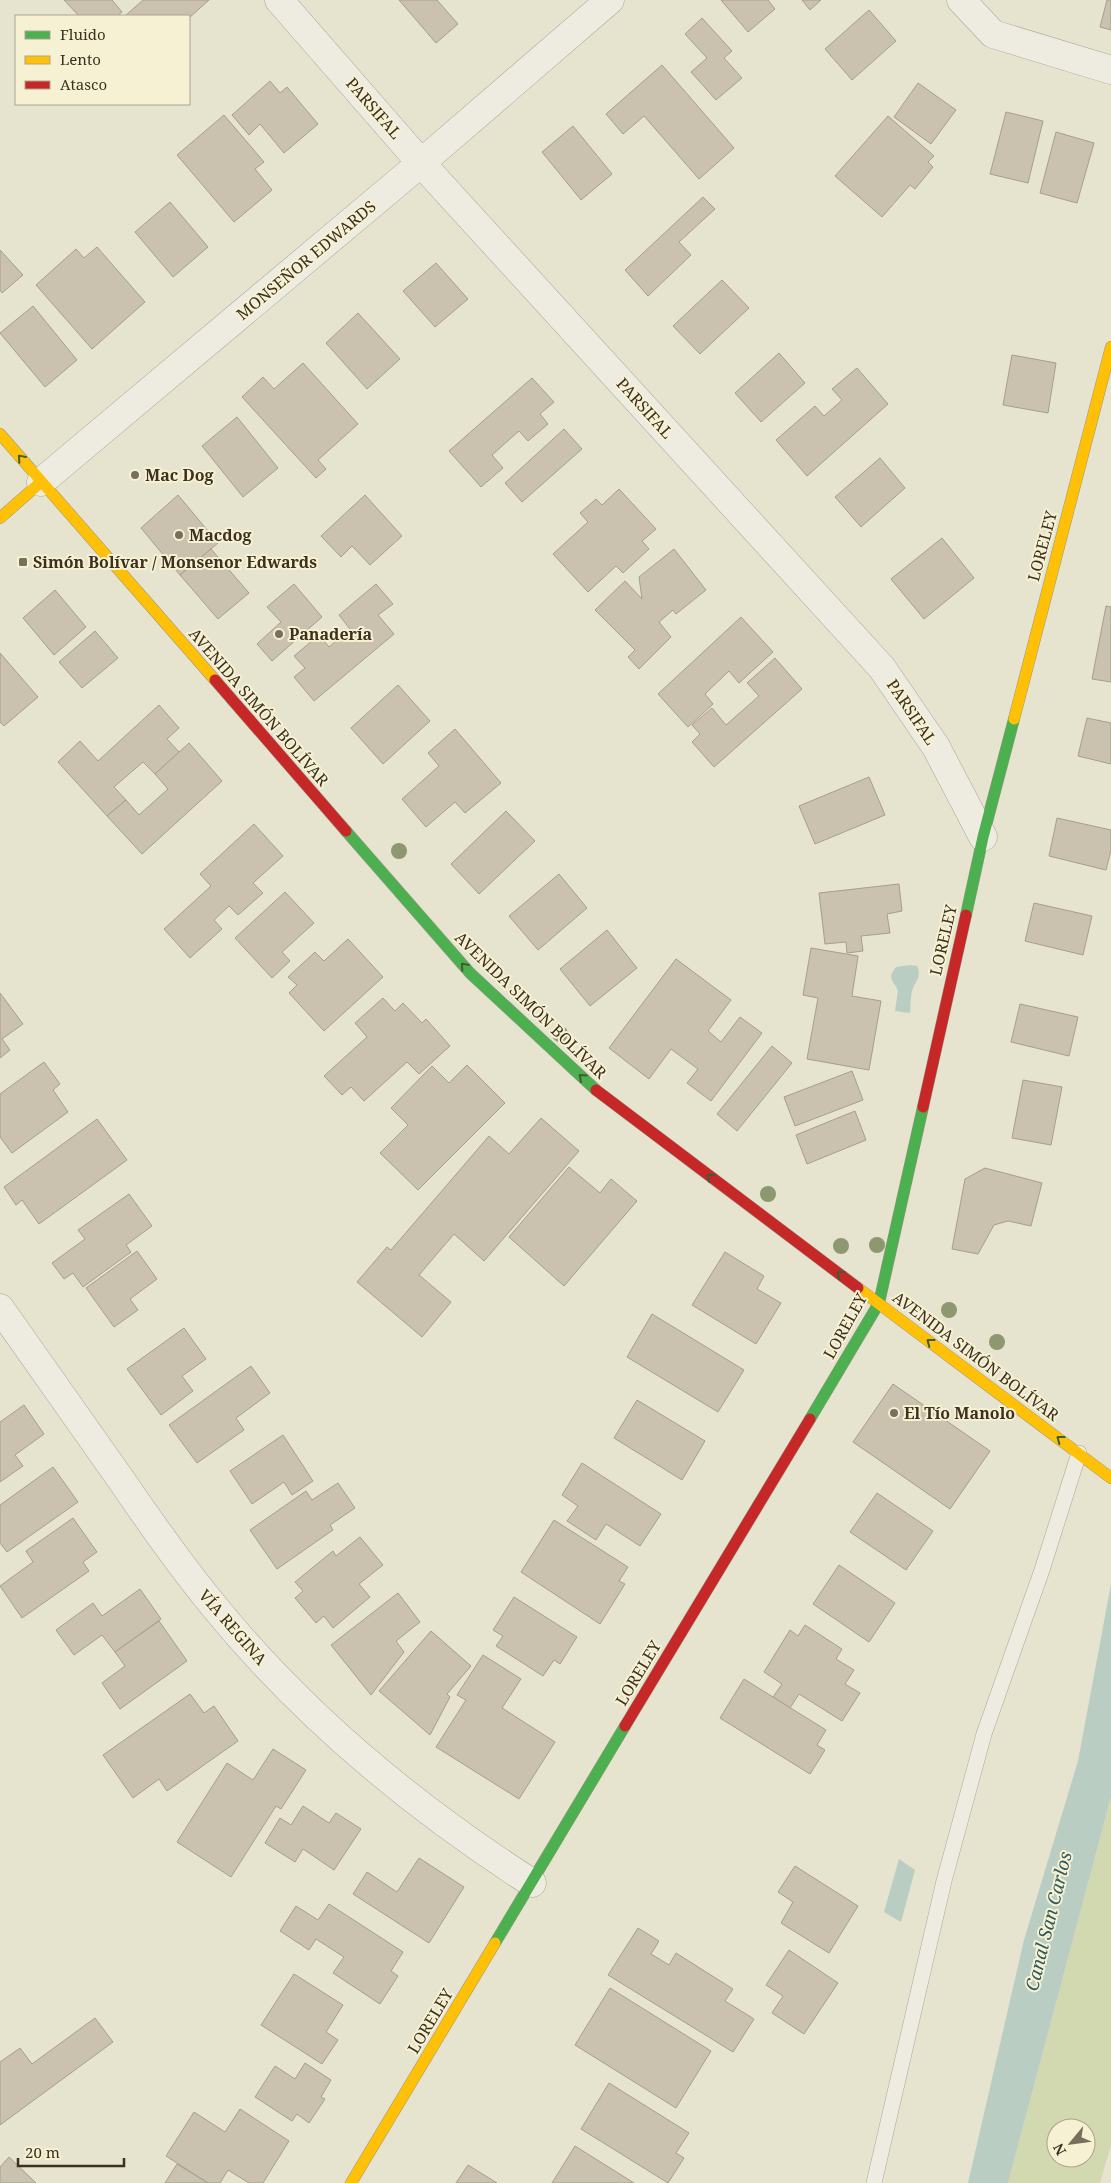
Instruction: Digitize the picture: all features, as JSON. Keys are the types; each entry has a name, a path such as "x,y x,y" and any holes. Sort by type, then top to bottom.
{"street":[{"name":"PARSIFAL","path":"279,0 421,163 882,668 936,747 983,837"},
{"name":"MONSEÑOR EDWARDS","path":"0,518 421,163 610,0"},
{"path":"960,0 992,34 1111,70"},
{"name":"LORELEY","path":"351,2183 879,1303 983,837 1111,348"},
{"name":"AVENIDA SIMÓN BOLÍVAR","path":"0,434 470,973 606,1099 1111,1478"},
{"name":"VÍA REGINA","path":"0,1308 166,1546 213,1606 263,1663 316,1717 367,1763 459,1834 532,1883"}],"lane":[{"path":"874,2183 944,1881 984,1734 1042,1570 1079,1453"}],"green space":[{"path":"1111,1797 1111,2145 1100,2183 1008,2183"}],"water":[{"path":"917,966 919,973 912,991 910,1013 895,1011 898,991 891,977 896,967"},
{"name":"Canal San Carlos","path":"1111,1584 1111,1797 1008,2183 968,2183 1024,1940 1078,1761"},
{"path":"899,1859 915,1870 901,1922 884,1912"}],"building":[{"path":"64,0 112,0 122,12 118,15 78,15"},
{"path":"143,0 209,0 190,17 190,15 126,15"},
{"path":"399,0 437,0 458,24 436,43"},
{"path":"721,0 768,0 775,9 748,32"},
{"path":"802,0 821,0 810,10"},
{"path":"1107,0 1111,0 1111,30 1100,27"},
{"path":"869,10 896,41 852,80 825,49"},
{"path":"702,18 732,51 724,58 742,78 716,100 691,72 707,58 685,34"},
{"path":"662,65 734,148 699,179 644,116 623,134 606,114"},
{"path":"270,81 280,93 287,87 318,124 284,153 260,124 249,135 232,115"},
{"path":"918,83 956,110 931,144 894,117"},
{"path":"1006,112 1043,121 1028,183 990,174"},
{"path":"224,115 264,162 255,169 272,190 234,222 177,155"},
{"path":"888,116 934,156 928,162 933,167 915,189 910,185 882,217 835,176"},
{"path":"573,126 612,174 581,200 542,152"},
{"path":"1056,132 1094,143 1077,203 1040,193"},
{"path":"703,197 715,209 679,242 691,255 648,296 625,270"},
{"path":"170,202 208,247 173,277 135,232"},
{"path":"97,247 145,302 92,349 36,285 76,249 84,258"},
{"path":"0,250 23,275 2,293 0,290"},
{"path":"436,263 468,299 435,327 403,291"},
{"path":"722,280 749,308 700,354 673,326"},
{"path":"33,306 77,360 45,387 0,333"},
{"path":"358,313 400,359 367,389 326,343"},
{"path":"779,353 805,383 761,422 735,393"},
{"path":"1012,355 1056,363 1048,413 1003,405"},
{"path":"303,363 358,424 318,460 326,469 316,478 242,397 263,377 274,389"},
{"path":"857,368 888,404 807,476 776,440 815,406 824,416 842,400 832,389"},
{"path":"532,378 554,402 540,414 548,424 528,441 519,431 492,455 503,468 481,487 449,451"},
{"path":"237,417 278,468 243,497 202,446"},
{"path":"564,429 582,449 522,502 505,483"},
{"path":"880,458 905,488 861,527 835,497"},
{"path":"619,489 656,529 642,541 649,549 623,573 616,566 588,592 553,554 588,522 580,513 596,499 602,505"},
{"name":"Macdog","path":"178,495 218,543 180,575 141,528"},
{"path":"365,495 402,536 370,565 352,546 341,557 321,536"},
{"path":"942,538 974,578 924,619 891,579"},
{"name":"Macdog","path":"211,549 249,593 218,619 180,575"},
{"path":"674,549 706,590 676,614 673,610 659,622 671,637 639,669 628,657 635,650 595,610 625,581 642,599 639,577"},
{"path":"294,584 322,617 272,661 257,644 281,622 267,607"},
{"path":"376,584 393,604 378,615 394,634 314,701 294,677 305,668 294,656 319,635 329,647 350,629 339,615"},
{"path":"55,590 86,627 54,655 23,618"},
{"path":"1106,606 1111,607 1111,682 1092,679"},
{"path":"741,617 773,652 739,683 729,671 705,694 713,704 688,727 658,694"},
{"path":"95,631 118,658 82,688 59,662"},
{"path":"0,653 38,697 4,726 0,722"},
{"path":"775,658 802,689 714,767 692,742 700,734 692,725 712,708 726,725 759,696 747,683"},
{"path":"398,685 430,721 383,764 351,728"},
{"path":"159,705 179,728 167,739 179,752 155,774 143,762 114,787 126,800 107,816 58,762 80,741 98,761"},
{"path":"1087,718 1111,723 1111,764 1078,756"},
{"path":"455,729 501,783 465,813 455,802 426,827 402,799 439,766 428,753"},
{"path":"189,743 222,781 142,854 107,816 126,800 139,815 168,789 155,774"},
{"path":"869,777 885,815 815,844 799,806"},
{"path":"506,811 535,841 479,894 451,864"},
{"path":"1057,818 1111,830 1111,850 1106,870 1049,856"},
{"path":"254,824 283,856 253,883 263,893 238,915 229,906 214,920 222,929 190,958 164,929 211,886 200,874"},
{"path":"559,874 587,908 538,950 509,916"},
{"path":"899,884 902,911 887,914 890,933 861,936 863,951 847,953 846,942 825,944 819,893"},
{"path":"285,892 314,923 282,952 290,961 272,978 235,938"},
{"path":"1034,903 1092,916 1083,955 1025,941"},
{"path":"607,930 637,968 590,1006 560,969"},
{"path":"348,939 383,977 324,1031 289,993 297,985 288,977 315,952 324,961"},
{"path":"811,948 858,956 852,996 881,1001 869,1070 807,1059 818,998 803,995"},
{"path":"676,959 731,1000 708,1031 721,1042 740,1017 762,1033 711,1101 687,1083 698,1069 671,1049 649,1079 609,1048"},
{"path":"0,993 23,1024 2,1039 10,1050 0,1058"},
{"path":"383,998 395,1011 403,1003 422,1023 426,1019 450,1046 419,1074 407,1062 364,1101 351,1087 342,1095 324,1076 367,1037 355,1023"},
{"path":"1020,1004 1078,1017 1069,1056 1011,1042"},
{"path":"772,1046 792,1063 737,1131 717,1114"},
{"path":"44,1062 60,1084 53,1090 68,1112 12,1153 0,1137 0,1094"},
{"path":"467,1065 505,1103 418,1190 380,1153 408,1125 391,1108 432,1066 449,1083"},
{"path":"852,1071 863,1100 795,1126 784,1097"},
{"path":"1023,1080 1062,1087 1051,1145 1012,1138"},
{"path":"855,1111 866,1140 807,1164 796,1135"},
{"path":"541,1118 579,1151 484,1261 454,1234 419,1275 451,1302 422,1337 357,1282 387,1247 391,1250 489,1136 509,1154"},
{"path":"97,1119 127,1160 39,1224 22,1200 16,1205 4,1187"},
{"path":"569,1167 600,1193 611,1179 637,1201 564,1286 509,1237"},
{"path":"985,1168 1042,1183 1031,1226 1008,1221 994,1225 978,1254 952,1249 965,1179"},
{"path":"129,1194 152,1226 126,1245 131,1252 83,1287 73,1273 64,1279 52,1263 85,1239 78,1230"},
{"path":"137,1251 157,1279 130,1299 138,1310 114,1327 86,1288"},
{"path":"725,1252 764,1276 757,1289 781,1303 756,1344 692,1305"},
{"path":"652,1314 744,1370 718,1412 627,1357"},
{"path":"184,1328 206,1359 182,1376 193,1391 161,1415 127,1369"},
{"path":"251,1366 270,1393 236,1418 244,1430 197,1463 169,1425"},
{"path":"893,1384 990,1451 950,1509 853,1442"},
{"path":"637,1400 705,1441 682,1480 614,1438"},
{"path":"24,1405 44,1434 15,1455 23,1466 0,1482 0,1422"},
{"path":"283,1435 313,1481 292,1495 284,1482 252,1504 230,1471"},
{"path":"582,1463 661,1514 640,1546 606,1524 596,1540 567,1521 578,1506 562,1495"},
{"path":"53,1467 78,1502 7,1552 0,1543 0,1505"},
{"path":"338,1483 355,1508 330,1525 333,1530 277,1569 250,1530 306,1491 312,1500"},
{"path":"877,1493 933,1531 906,1570 850,1532"},
{"path":"73,1518 97,1552 83,1562 89,1571 22,1618 0,1586 33,1562 26,1551"},
{"path":"554,1520 628,1567 619,1581 625,1584 600,1624 521,1572"},
{"path":"360,1537 383,1565 359,1584 370,1597 333,1628 324,1616 316,1623 295,1598 303,1591 295,1582 333,1551 336,1556"},
{"path":"839,1565 895,1603 869,1642 813,1604"},
{"path":"140,1589 161,1619 115,1652 102,1635 74,1655 56,1630 93,1603 102,1616"},
{"path":"398,1593 420,1622 396,1641 404,1652 371,1695 331,1645"},
{"path":"514,1597 577,1637 560,1664 554,1660 543,1676 496,1646 503,1636 493,1630"},
{"path":"159,1621 187,1661 120,1709 102,1683 125,1666 115,1652"},
{"path":"805,1625 842,1649 836,1659 854,1670 845,1684 860,1693 842,1721 799,1694 790,1708 773,1697 782,1684 764,1672 790,1630 798,1636"},
{"path":"431,1631 471,1666 447,1694 450,1697 430,1735 379,1691"},
{"path":"483,1655 521,1679 502,1708 555,1742 519,1799 436,1747 466,1700 457,1695"},
{"path":"744,1679 826,1730 817,1745 825,1750 810,1774 720,1718"},
{"path":"190,1694 204,1713 214,1706 238,1741 167,1791 159,1779 133,1798 103,1755"},
{"path":"273,1749 306,1770 281,1809 276,1806 231,1877 177,1842 227,1763 253,1780"},
{"path":"303,1806 329,1823 336,1813 361,1829 334,1870 303,1849 295,1862 265,1843 280,1818 291,1825"},
{"path":"419,1858 464,1887 429,1943 353,1894 367,1872 397,1892"},
{"path":"795,1866 858,1906 829,1953 781,1923 793,1902 778,1892"},
{"path":"329,1904 403,1952 391,1971 398,1976 380,2004 333,1973 344,1957 316,1939 309,1950 280,1931 296,1906 318,1920"},
{"path":"638,1928 659,1941 651,1954 669,1965 676,1953 733,1989 725,2001 754,2019 733,2052 608,1975"},
{"path":"789,1950 838,1983 804,2034 772,2013 783,1996 766,1985"},
{"path":"294,1974 343,2005 326,2032 338,2040 322,2064 261,2025"},
{"path":"610,1988 711,2051 676,2108 575,2045"},
{"path":"95,2018 113,2042 0,2125 0,2062 20,2048 32,2064"},
{"path":"305,2063 331,2080 321,2097 325,2099 309,2123 297,2114 292,2121 255,2097 275,2066 295,2079"},
{"path":"609,2083 689,2133 676,2153 684,2158 668,2183 581,2129"},
{"path":"240,2109 289,2141 263,2183 249,2183 228,2170 220,2183 208,2183 166,2156 194,2112 225,2132"},
{"path":"575,2146 634,2183 552,2183"},
{"path":"9,2157 36,2183 0,2183 0,2167"},
{"path":"177,2164 208,2183 165,2183"},
{"path":"468,2165 497,2183 456,2183"}],"traffic: fast":[{"path":"966,915 983,837 1014,719"},
{"path":"346,831 470,973 596,1090"},
{"path":"810,1419 879,1303 923,1107"},
{"path":"495,1943 625,1726"}],"traffic: slow":[{"path":"1014,719 1111,347"},
{"path":"0,434 215,680"},
{"path":"0,518 41,482"},
{"path":"858,1288 1111,1478"},
{"path":"351,2183 495,1943"}],"traffic: jam":[{"path":"215,680 346,831"},
{"path":"923,1107 966,915"},
{"path":"596,1090 858,1288"},
{"path":"625,1726 810,1419"}],"place":[{"name":"Mac Dog","path":"135,475"},
{"name":"Macdog","path":"179,535"},
{"name":"Simón Bolívar / Monsenor Edwards","path":"23,562"},
{"name":"Panadería","path":"279,634"},
{"name":"El Tío Manolo","path":"894,1413"}]}
